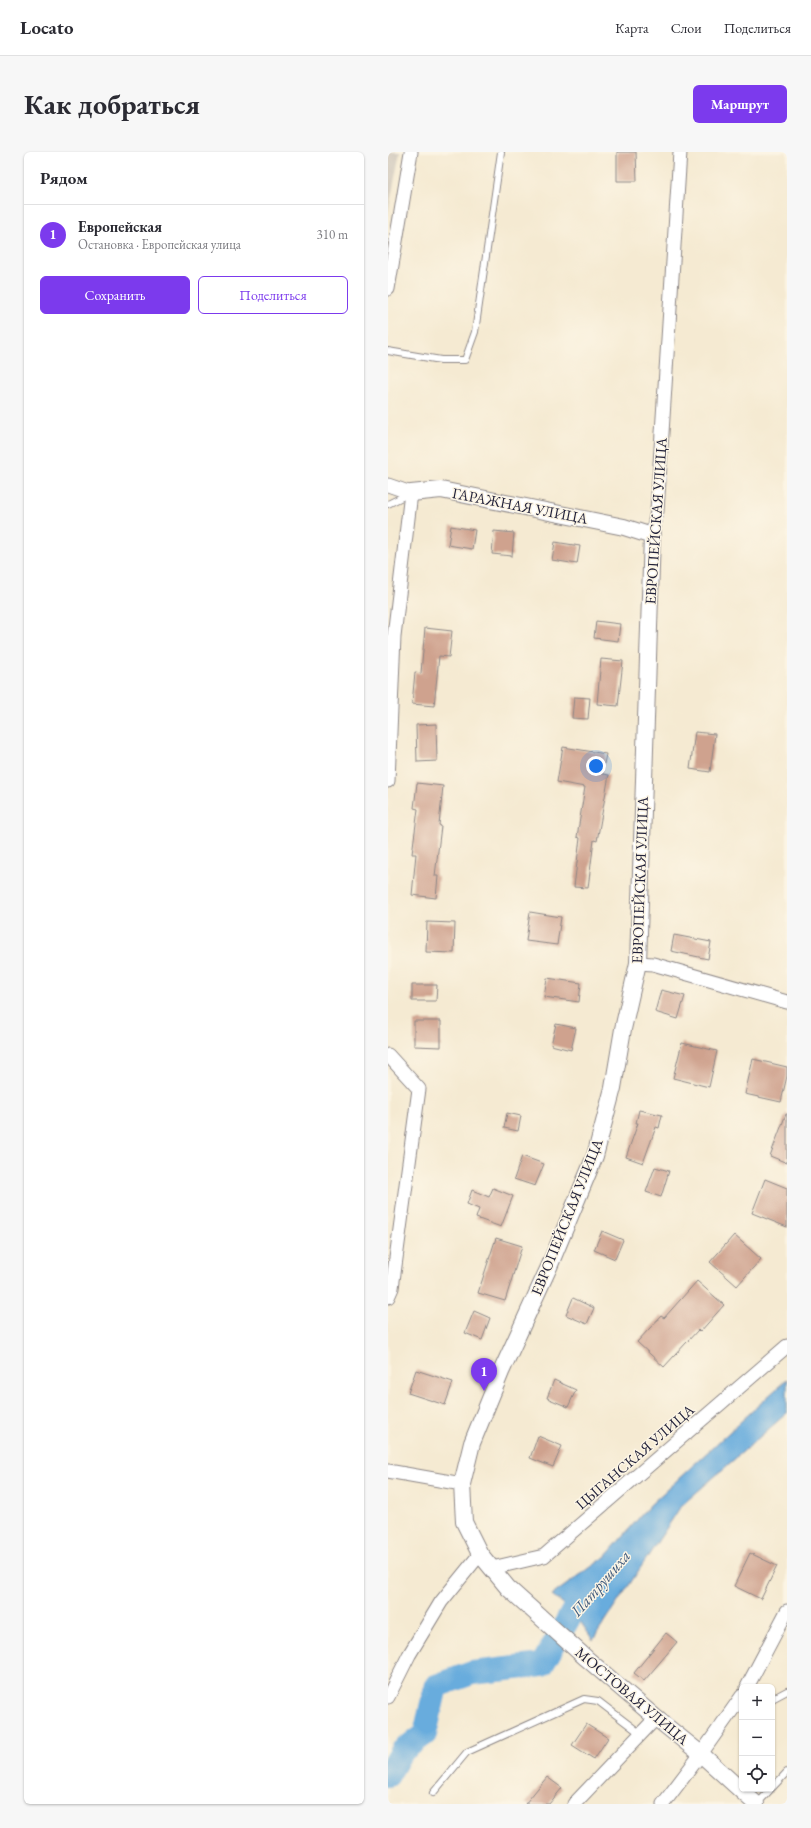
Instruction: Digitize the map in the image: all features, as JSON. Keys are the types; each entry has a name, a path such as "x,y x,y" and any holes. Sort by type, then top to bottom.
{"street":[{"path":"388,284 411,152"},
{"name":"ЕВРОПЕЙСКАЯ УЛИЦА","path":"508,1588 480,1554 464,1522 462,1484 472,1443 492,1394 549,1267 595,1156 613,1088 623,1029 638,963 652,536 657,511 680,152"},
{"name":"ГАРАЖНАЯ УЛИЦА","path":"388,485 411,493 441,490 624,527 652,536"},
{"path":"388,781 391,635 411,493"},
{"path":"638,963 653,964 787,1002"},
{"path":"388,1055 419,1089 392,1288 388,1297"},
{"name":"ЦЫГАНСКАЯ УЛИЦА","path":"492,1568 544,1556 787,1346"},
{"path":"388,1470 462,1484"},
{"path":"388,1697 409,1655 441,1602 480,1554"},
{"name":"МОСТОВАЯ УЛИЦА","path":"508,1588 586,1658 656,1718 701,1754 757,1804"},
{"path":"748,1684 787,1611"},
{"path":"663,1804 739,1700"},
{"path":"574,1804 656,1718"}],"lane":[{"path":"388,351 441,360 465,360 475,332 500,152"},
{"path":"388,504 411,493"},
{"path":"775,1697 787,1691"},
{"path":"433,1793 467,1752 584,1699 598,1701 641,1734"},
{"path":"775,1784 787,1772"},
{"path":"757,1804 768,1792"}],"shaded area":[{"path":"388,152 400,152 388,213"}],"water":[{"path":"787,1379 787,1413 681,1506 593,1640 573,1611 552,1595 605,1557 650,1505"}],"building":[{"path":"617,152 636,152 637,181 617,181"},
{"path":"451,526 475,530 472,549 448,545"},
{"path":"494,531 514,533 512,556 492,554"},
{"path":"555,542 580,546 577,564 552,560"},
{"path":"596,621 620,624 618,641 594,638"},
{"path":"425,628 452,631 449,657 439,656 434,706 412,704 415,672 421,673"},
{"path":"601,659 623,661 618,706 597,704"},
{"path":"574,697 590,698 588,719 572,718"},
{"path":"436,724 437,761 417,762 416,725"},
{"path":"695,732 715,734 710,772 690,769"},
{"path":"563,747 606,754 602,774 609,775 597,841 594,840 588,888 574,887 580,838 577,837 585,787 557,782"},
{"path":"417,783 443,786 439,825 441,826 435,876 438,876 436,898 412,895 416,854 412,854 418,809 414,808"},
{"path":"530,912 561,917 557,945 526,941"},
{"path":"427,922 455,923 454,953 426,952"},
{"path":"674,935 711,942 708,959 671,951"},
{"path":"547,978 581,983 579,1002 544,997"},
{"path":"412,985 437,985 436,1001 412,1001"},
{"path":"661,990 685,996 678,1019 655,1012"},
{"path":"414,1021 441,1021 441,1047 414,1046"},
{"path":"556,1024 576,1028 571,1050 551,1045"},
{"path":"682,1043 717,1051 709,1087 673,1078"},
{"path":"753,1059 787,1067 787,1076 781,1102 745,1094"},
{"path":"639,1110 662,1115 659,1128 656,1127 643,1163 626,1157 638,1123 636,1123"},
{"path":"507,1113 521,1116 518,1131 504,1128"},
{"path":"787,1114 787,1163 770,1156"},
{"path":"522,1156 544,1164 535,1186 514,1179"},
{"path":"655,1167 669,1171 661,1197 646,1192"},
{"path":"765,1179 787,1188 787,1227 752,1213"},
{"path":"493,1188 513,1196 501,1227 476,1218 479,1209 467,1204 472,1190 489,1197"},
{"path":"602,1231 623,1240 615,1259 594,1250"},
{"path":"734,1235 761,1259 737,1286 710,1262"},
{"path":"496,1238 522,1246 505,1301 478,1293"},
{"path":"697,1281 724,1305 700,1332 698,1330 664,1367 637,1342 661,1316 664,1318"},
{"path":"573,1298 594,1308 587,1324 566,1315"},
{"path":"474,1311 490,1318 482,1340 465,1333"},
{"path":"416,1370 453,1382 445,1405 408,1393"},
{"path":"554,1380 576,1390 568,1407 547,1398"},
{"path":"538,1436 562,1446 553,1467 530,1458"},
{"path":"750,1553 777,1566 761,1599 734,1586"},
{"path":"666,1633 677,1642 644,1681 634,1673"},
{"path":"586,1724 608,1738 594,1759 572,1745"},
{"path":"547,1777 562,1788 549,1804 525,1804"}],"waterway":[{"name":"Патрушиха","path":"388,1775 401,1752 425,1734 436,1686 472,1673 542,1665 573,1611 595,1587"}],"place":[{"name":"Европейская","path":"484,1391"}]}
